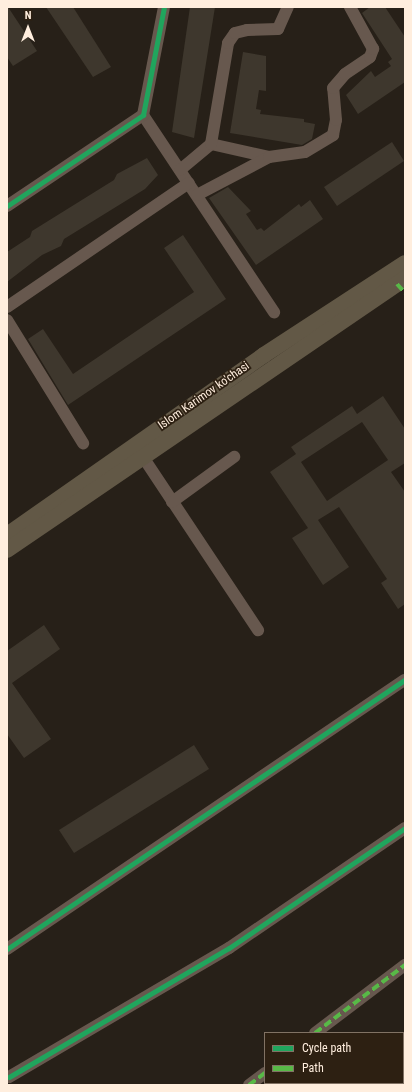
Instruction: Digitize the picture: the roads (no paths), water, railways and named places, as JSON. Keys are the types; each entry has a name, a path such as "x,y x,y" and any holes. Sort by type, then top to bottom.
{"main road":[{"name":"Islom Karimov ko'chasi","path":"7,535 264,355 405,263"},
{"name":"Islom Karimov ko'chasi","path":"7,550 143,457 402,286"}],"street":[{"path":"164,7 144,115 274,312"},
{"path":"180,170 211,144 228,43 235,33 278,29 288,7"},
{"path":"211,144 268,157 305,152 333,135 336,120 333,88 345,74 370,56 373,49 350,7"},
{"path":"7,206 144,115"},
{"path":"197,196 268,157"},
{"path":"7,307 189,183"},
{"path":"7,320 83,443"},
{"path":"143,457 258,630"},
{"path":"172,502 234,458"},
{"path":"7,949 405,680"},
{"path":"10,1078 229,948 405,828"},
{"path":"316,1032 405,965"},
{"path":"249,1085 264,1073"}]}
